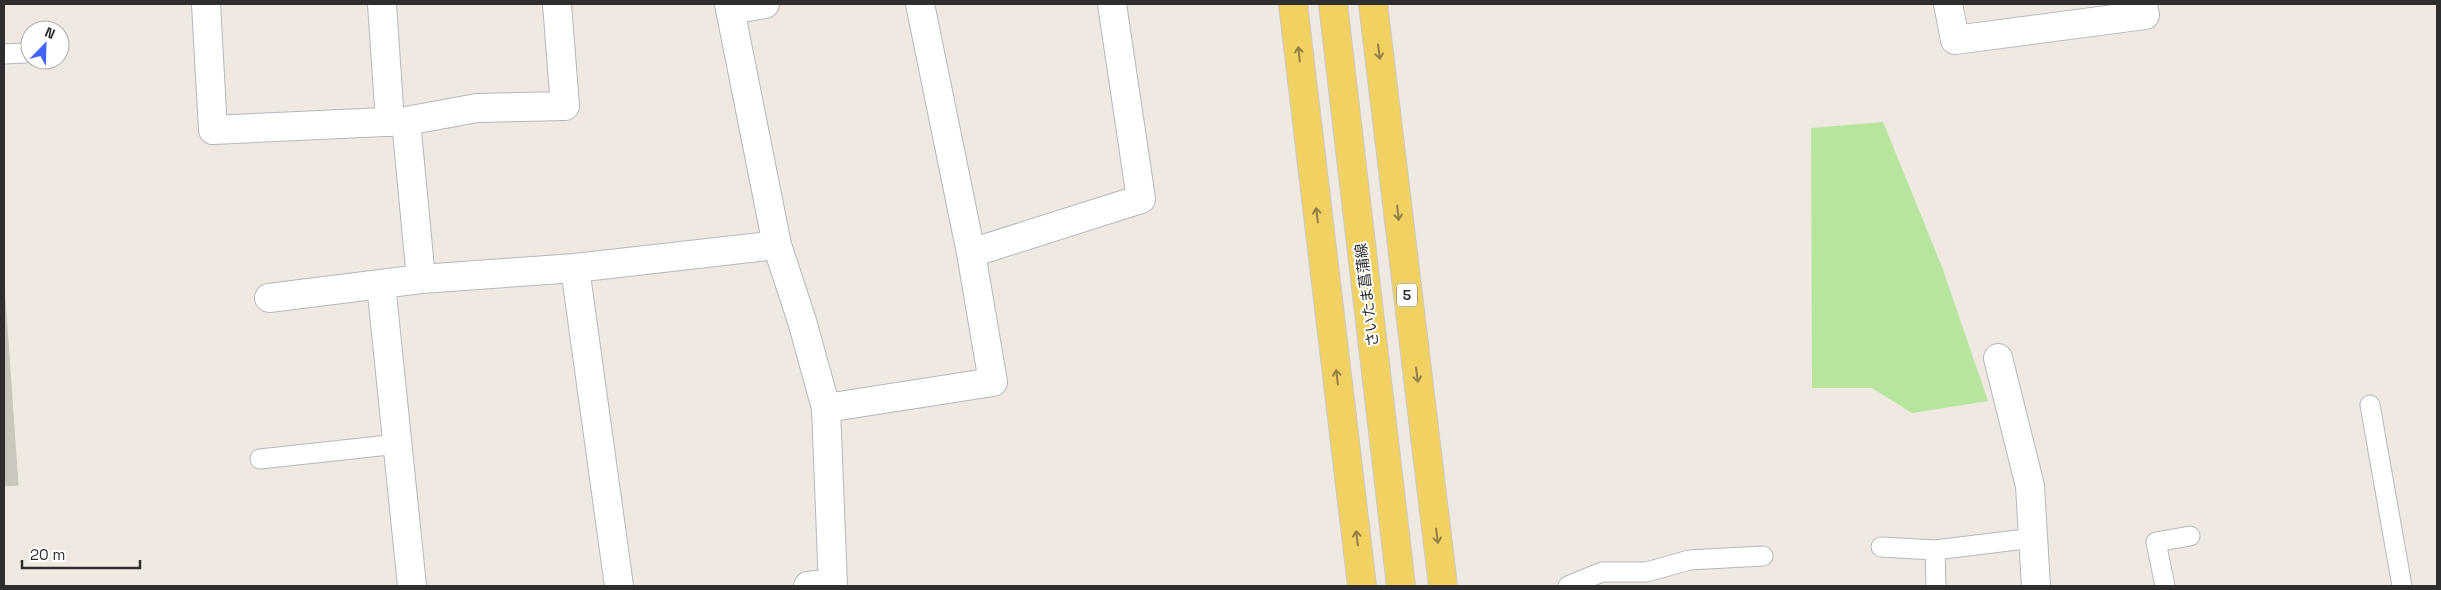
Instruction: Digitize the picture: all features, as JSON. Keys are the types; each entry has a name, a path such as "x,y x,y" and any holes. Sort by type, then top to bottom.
{"main road":[{"path":"1293,4 1362,586"},
{"name":"さいたま菖蒲線","path":"1333,4 1401,586"},
{"name":"5","path":"1373,4 1443,586"}],"street":[{"path":"206,4 213,130 398,121 477,108 565,106 557,4"},
{"path":"382,4 421,279"},
{"path":"765,4 730,7 776,245 802,320 826,408 824,585"},
{"path":"826,408 994,382 920,4"},
{"path":"970,252 1141,199 1112,4"},
{"path":"1948,4 1955,40 2145,15 2143,4"},
{"path":"269,298 421,279 575,268 776,245"},
{"path":"575,268 619,586"},
{"path":"381,284 412,586"},
{"path":"1998,358 2030,486 2036,586"}],"lane":[{"path":"4,54 20,53"},
{"path":"2370,405 2402,586"},
{"path":"260,459 398,444"},
{"path":"2165,586 2156,542 2190,536"},
{"path":"1881,547 1935,550 2034,538"},
{"path":"1935,550 1936,586"},
{"path":"1568,586 1602,572 1647,572 1689,560 1763,556"}],"green space":[{"path":"1883,122 1942,267 1988,401 1912,413 1872,388 1812,388 1811,128"}],"building":[{"path":"4,285 18,485 4,486"}]}
